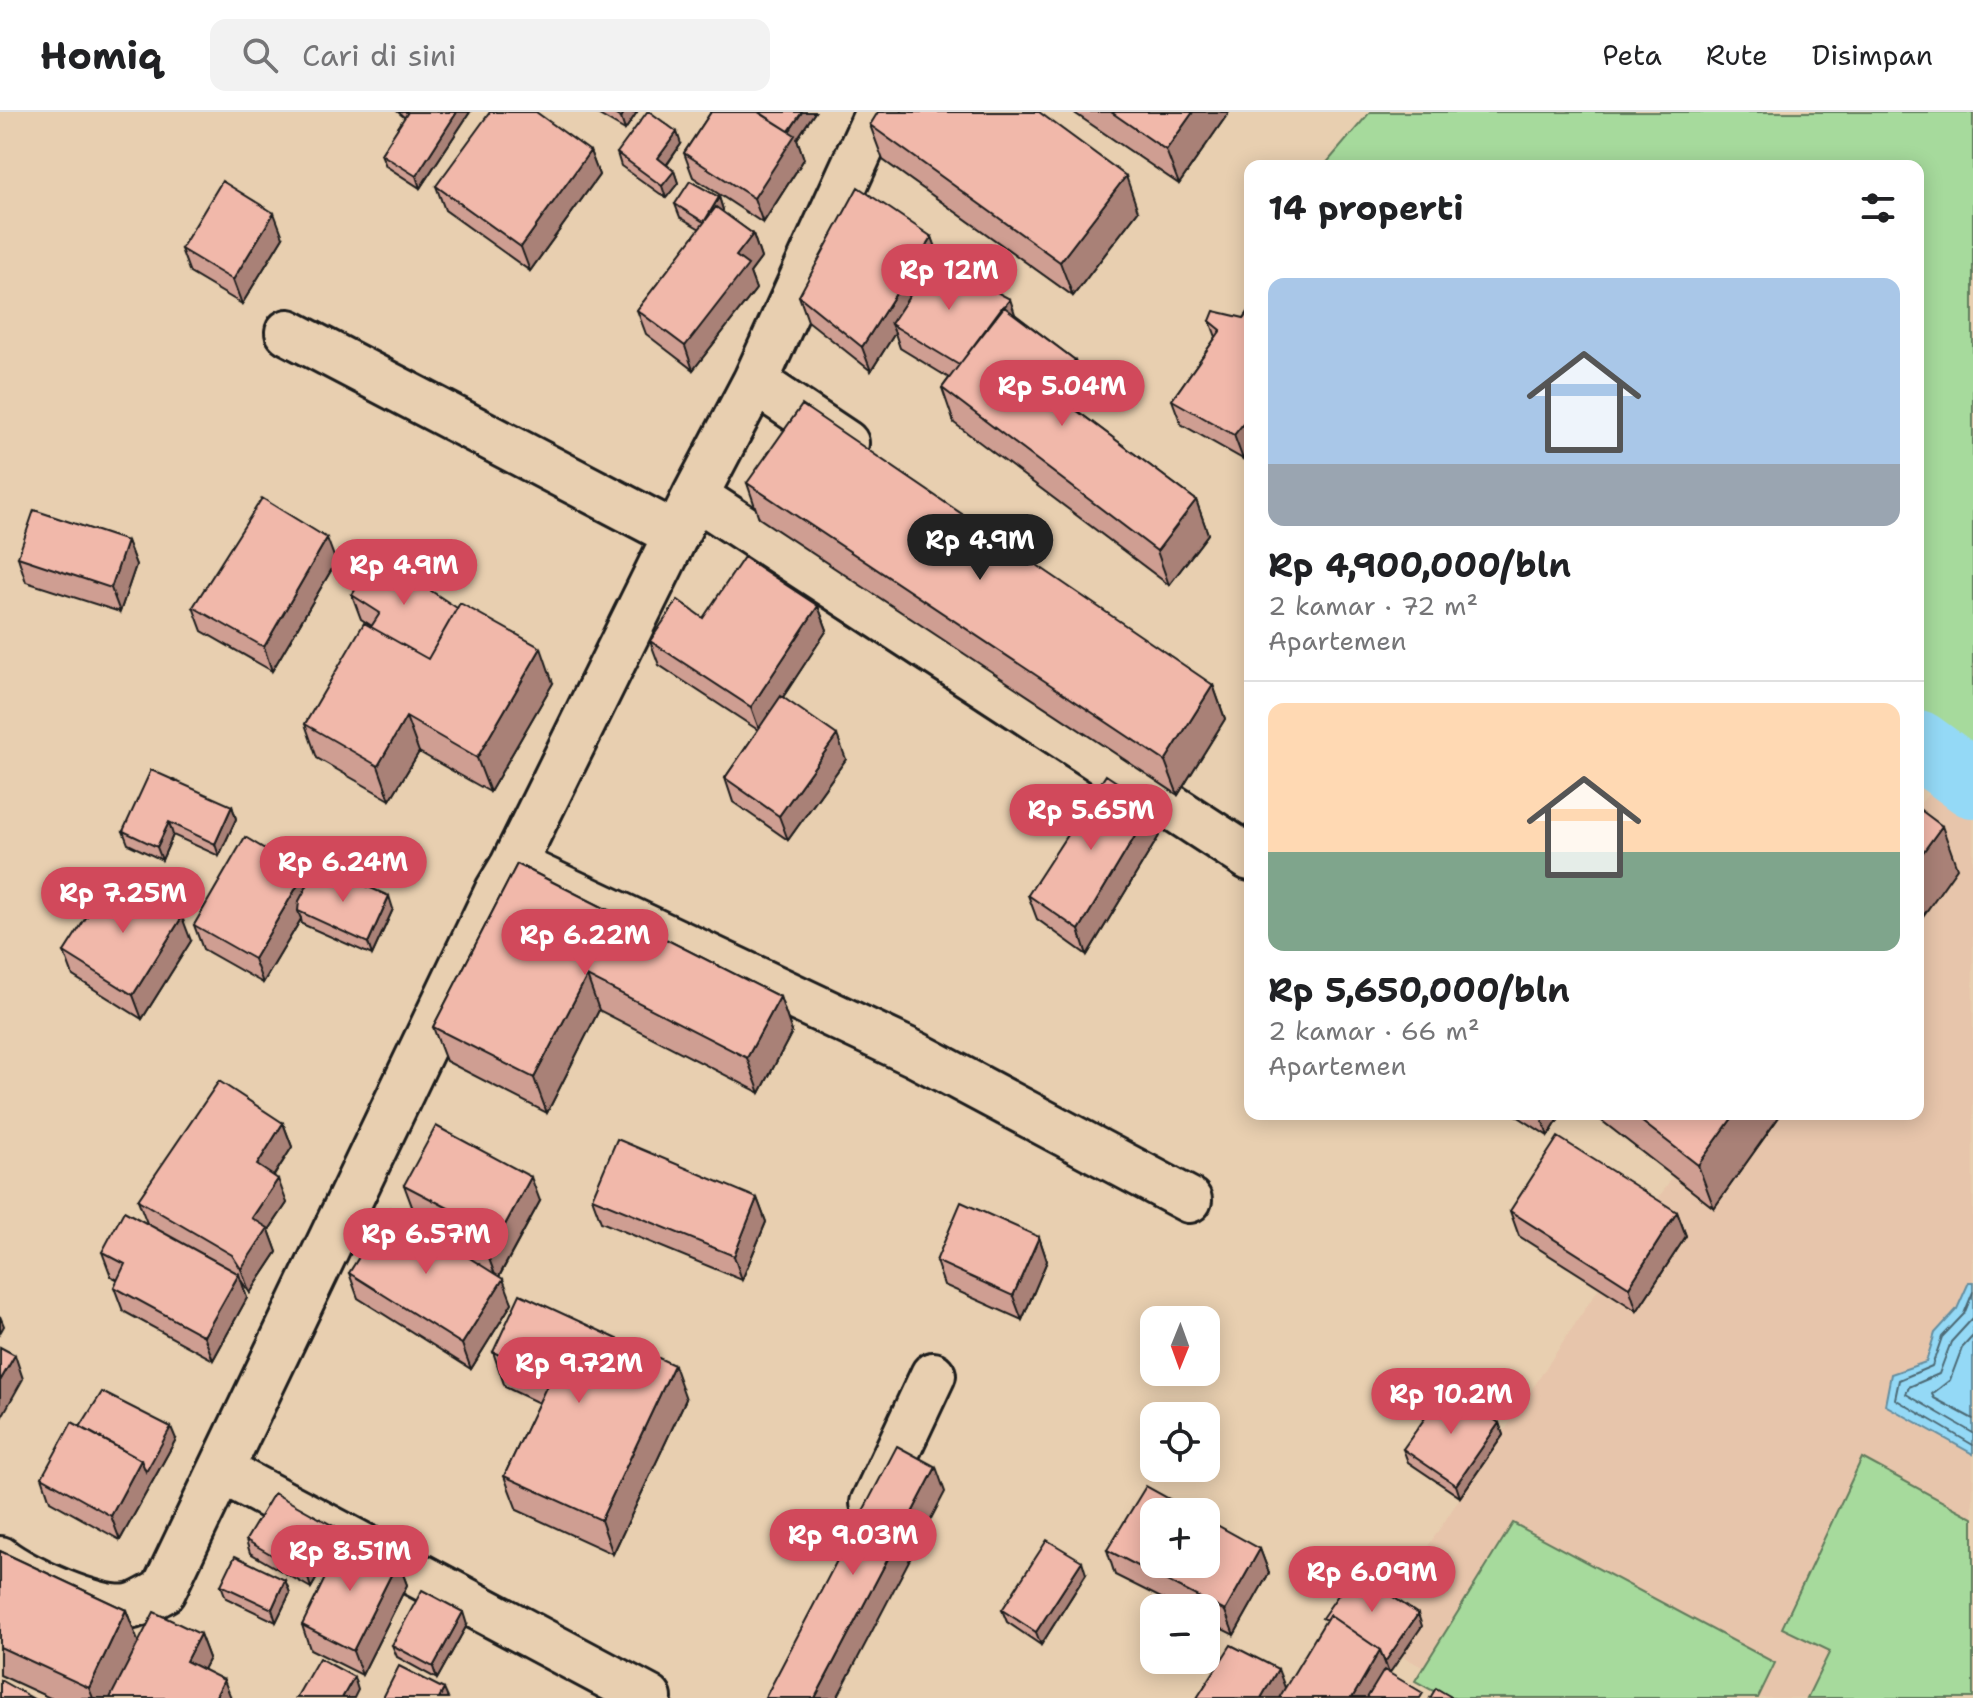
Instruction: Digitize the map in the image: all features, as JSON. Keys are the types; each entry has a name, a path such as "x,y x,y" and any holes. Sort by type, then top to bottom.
{"street":[{"path":"0,1559 12,1569 86,1602 129,1607 163,1591 498,890 675,534 755,382 878,112"},
{"path":"288,332 675,534"},
{"path":"755,382 885,469"},
{"path":"695,496 1244,854"},
{"path":"513,865 915,1054 1189,1200"},
{"path":"854,1543 933,1375"},
{"path":"222,1471 649,1698"}],"shaded area":[{"path":"1973,744 1973,1698 1478,1698 1368,1637 1710,1120 1924,1120 1924,799"}],"green space":[{"path":"1370,112 1973,112 1973,749 1924,716 1924,160 1329,160"},
{"path":"1862,1458 1973,1518 1973,1698 1807,1698 1830,1651 1782,1628"},
{"path":"1513,1523 1775,1663 1758,1698 1446,1698 1415,1681"}],"water":[{"path":"1969,1282 1973,1282 1973,1454 1885,1405 1891,1374 1926,1362 1935,1333 1957,1309"}],"building":[{"path":"408,112 457,112 416,176 381,154"},
{"path":"490,112 536,112 590,151 521,247 436,186"},
{"path":"647,112 677,132 658,158 674,171 662,186 617,153"},
{"path":"711,112 758,112 795,135 754,198 684,153"},
{"path":"759,112 802,112 789,131"},
{"path":"878,112 1039,112 1126,176 1060,262 870,125"},
{"path":"1111,112 1193,112 1166,150"},
{"path":"222,181 274,213 233,280 181,249"},
{"path":"690,181 719,197 704,222 675,204"},
{"path":"858,187 932,237 862,347 799,296"},
{"path":"716,207 753,234 736,256 748,265 685,346 637,310"},
{"path":"934,259 1010,299 959,365 891,324"},
{"path":"1003,306 1075,360 1052,392 1196,500 1157,551 942,388"},
{"path":"1214,311 1244,318 1244,422 1234,435 1172,400 1221,330 1210,321"},
{"path":"802,405 1213,685 1165,761 747,483"},
{"path":"262,498 327,538 264,647 193,607"},
{"path":"34,510 127,541 111,588 18,557"},
{"path":"377,555 457,608 428,659 371,627 380,613 352,595"},
{"path":"744,557 818,606 751,707 650,641 678,600 703,618"},
{"path":"460,603 541,648 477,758 406,717 378,766 305,724 364,623 428,659"},
{"path":"781,696 837,735 779,816 725,778"},
{"path":"151,770 232,806 215,844 169,822 157,847 123,831"},
{"path":"1106,775 1153,806 1079,930 1028,895"},
{"path":"1924,812 1942,826 1924,851"},
{"path":"245,837 305,873 254,959 194,925"},
{"path":"517,864 780,997 747,1058 587,976 534,1078 433,1027"},
{"path":"318,865 389,896 368,943 298,911 299,901"},
{"path":"114,874 182,917 133,995 64,952"},
{"path":"219,1081 283,1123 257,1165 278,1179 252,1218 268,1228 241,1269 232,1255 138,1200"},
{"path":"1640,1120 1731,1120 1698,1165"},
{"path":"436,1126 531,1177 488,1256 441,1232 452,1210 404,1185"},
{"path":"1558,1137 1677,1212 1629,1287 1510,1211"},
{"path":"617,1139 757,1198 734,1256 592,1198"},
{"path":"961,1202 1039,1237 1013,1296 936,1261"},
{"path":"390,1208 503,1279 462,1344 349,1273"},
{"path":"124,1211 239,1274 204,1336 114,1287 125,1264 102,1252"},
{"path":"520,1294 674,1365 601,1520 504,1476 550,1379 493,1352"},
{"path":"0,1347 15,1355 0,1381"},
{"path":"1447,1387 1499,1423 1456,1485 1403,1449"},
{"path":"102,1392 171,1427 146,1472 141,1460 80,1427"},
{"path":"72,1422 141,1460 111,1516 42,1477"},
{"path":"897,1446 936,1467 815,1698 765,1698"},
{"path":"1146,1486 1168,1498 1140,1498 1140,1567 1107,1550"},
{"path":"274,1493 335,1527 307,1575 246,1540"},
{"path":"1220,1527 1260,1549 1225,1611 1220,1608 1220,1594 1192,1594 1161,1578 1220,1578"},
{"path":"346,1535 398,1561 353,1651 302,1625"},
{"path":"1047,1540 1082,1561 1036,1632 1002,1610"},
{"path":"0,1551 126,1610 89,1688 0,1647"},
{"path":"235,1556 285,1580 272,1609 221,1585"},
{"path":"1355,1571 1418,1614 1385,1662 1380,1650 1329,1615 1326,1620 1322,1618"},
{"path":"422,1590 463,1612 433,1667 392,1645"},
{"path":"154,1612 200,1634 186,1661 224,1680 215,1698 110,1698"},
{"path":"1329,1615 1380,1650 1352,1698 1279,1698"},
{"path":"1231,1645 1278,1669 1261,1698 1197,1698 1212,1674 1220,1674 1220,1662"},
{"path":"319,1658 354,1677 342,1698 296,1698"},
{"path":"399,1666 444,1689 439,1698 383,1698"},
{"path":"1384,1670 1423,1693 1420,1698 1367,1698"},
{"path":"0,1680 32,1698 0,1698"},
{"path":"1436,1688 1453,1698 1430,1698"}],"waterway":[{"path":"1924,748 1973,784"}]}
